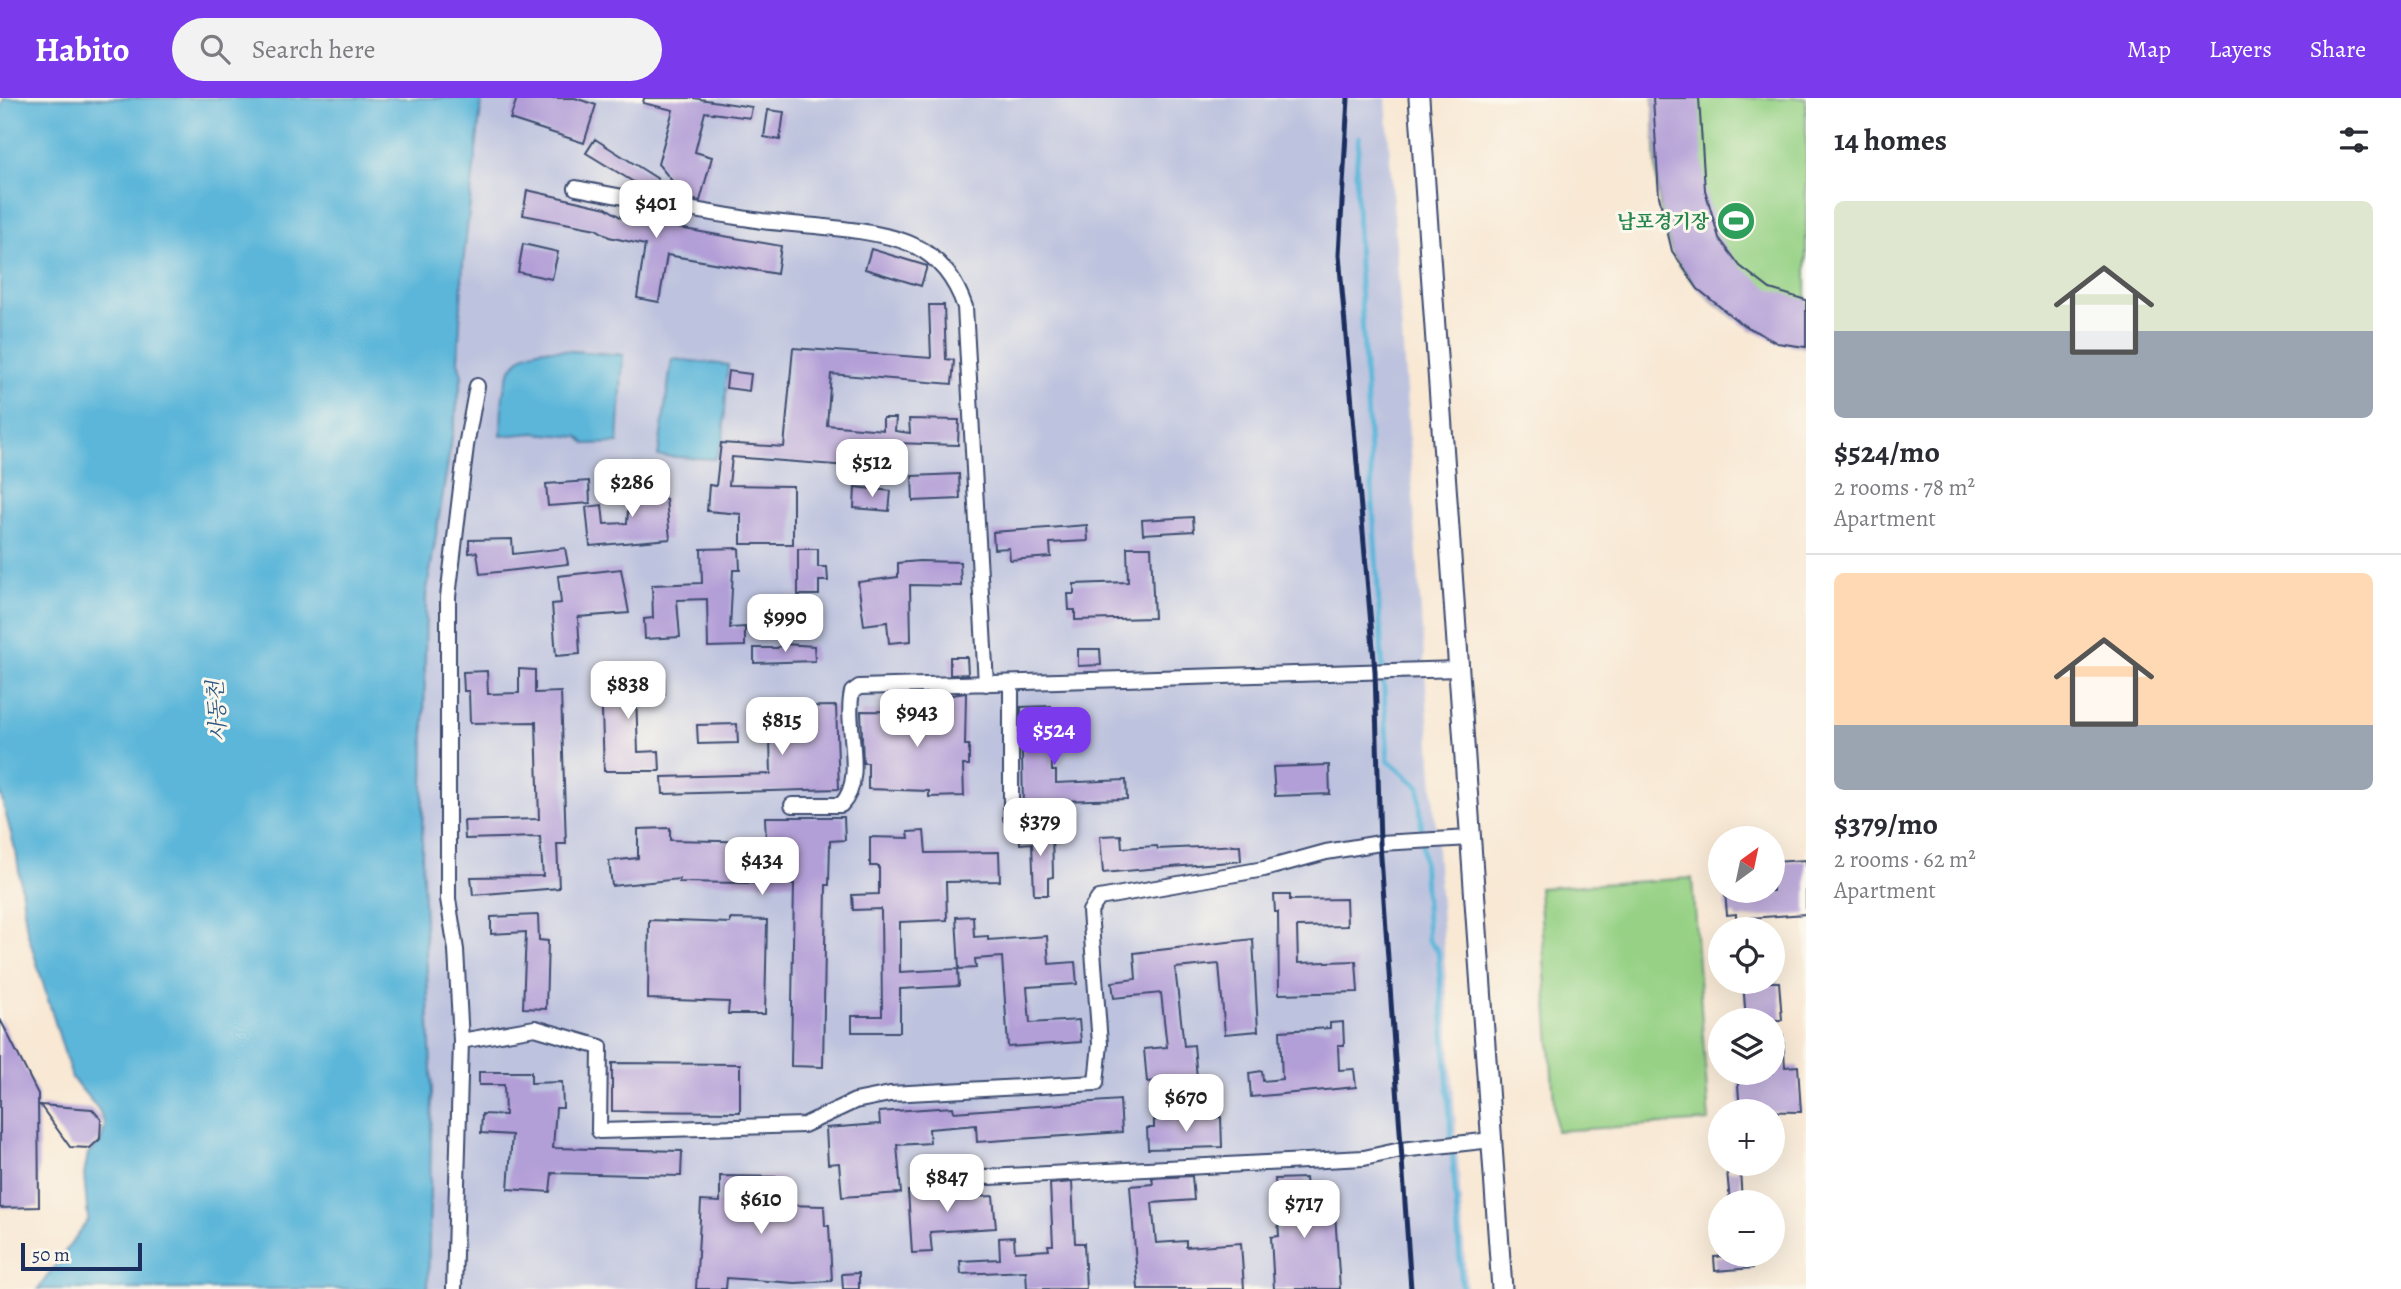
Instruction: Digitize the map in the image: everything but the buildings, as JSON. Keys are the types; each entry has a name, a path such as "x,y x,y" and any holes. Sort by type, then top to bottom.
{"main road":[{"path":"1419,98 1502,1289"}],"street":[{"path":"576,188 741,218 890,237 916,246 939,262 957,284 965,307 986,684"},
{"path":"454,1289 461,1041 456,950 448,899 449,597 466,446 477,386"},
{"path":"792,805 841,805 850,796 853,779 848,708 852,692 859,687 1459,669"},
{"path":"1011,683 1011,818"},
{"path":"461,1041 535,1028 600,1047 599,1131 804,1125 855,1101 890,1094 1096,1083 1100,1044 1090,911 1099,898 1264,869 1326,852 1380,843 1471,838"},
{"path":"989,1177 1364,1158 1401,1150 1492,1140"}],"shaded area":[{"path":"451,98 1386,98 1467,1289 359,1289"}],"green space":[{"name":"남포경기장","path":"1653,98 1806,98 1806,347 1763,335 1734,318 1702,292 1677,260 1666,233 1658,196"},
{"path":"1692,878 1708,1121 1556,1131 1539,888"}],"water":[{"name":"사동천","path":"4,98 482,98 463,264 458,361 462,376 426,596 422,854 432,1092 428,1289 38,1289 88,1220 84,1175 88,1153 101,1142 105,1125 99,1110 72,1078 27,931 17,857 0,792 0,111"},
{"path":"546,349 623,355 618,443 586,444 579,437 534,433 501,436 503,394 511,369 519,359 531,352"},
{"path":"672,359 728,365 723,440 715,459 658,456"}],"waterway":[{"path":"1359,137 1356,173 1359,267 1388,760 1419,787 1428,940 1438,951 1462,1289"}],"railway":[{"path":"1348,98 1339,255 1375,671 1380,843 1411,1289"}],"place":[{"name":"남포경기장","path":"1736,221"}]}
